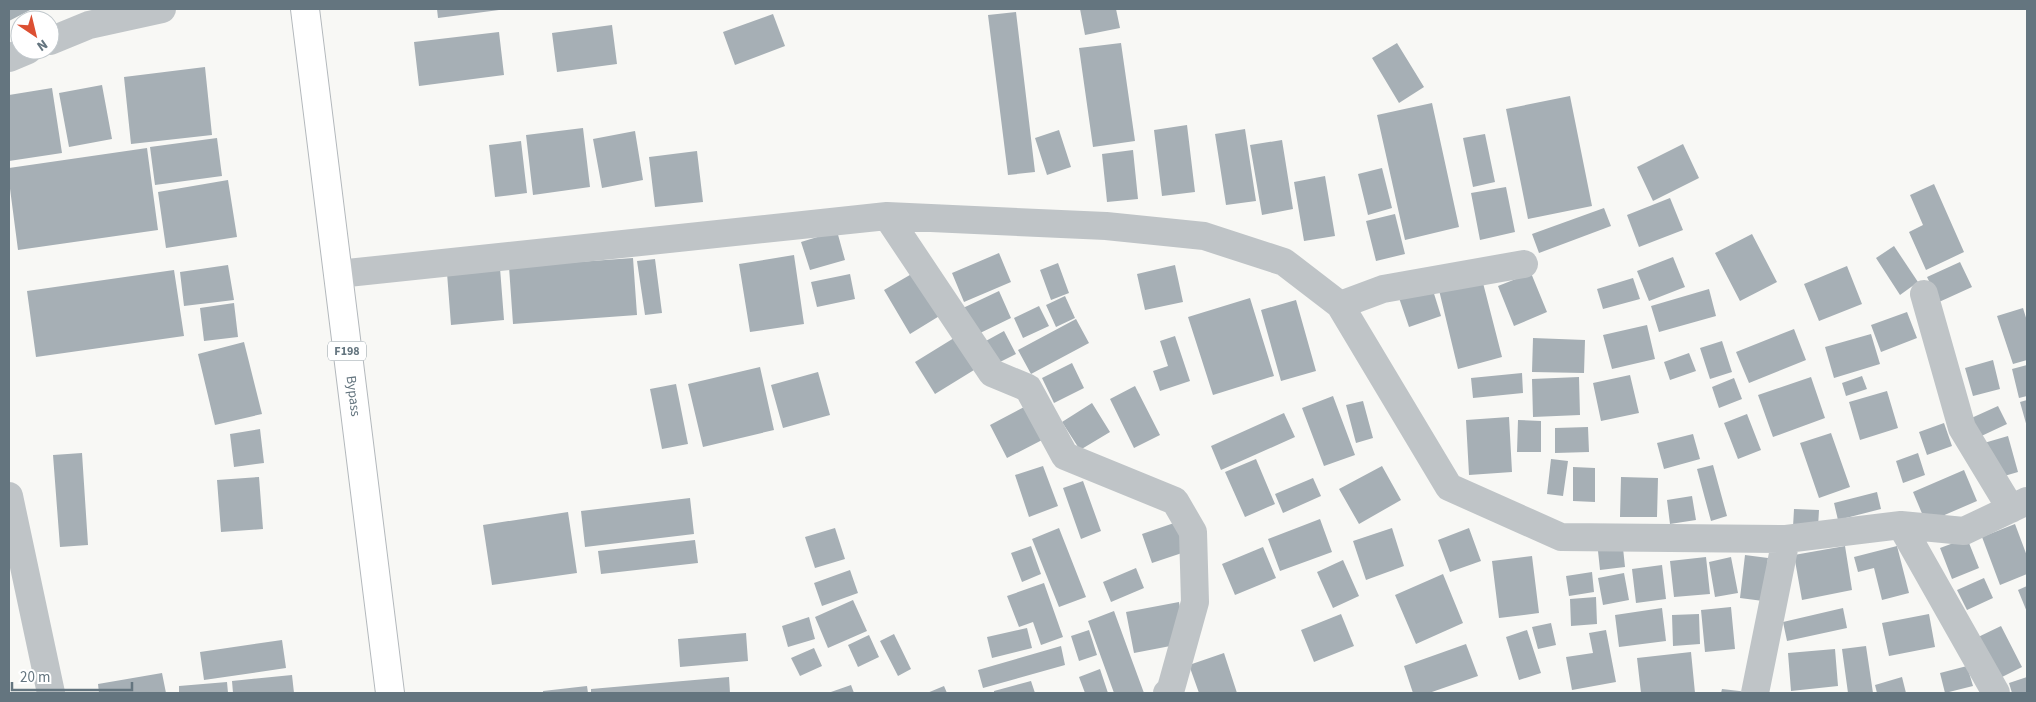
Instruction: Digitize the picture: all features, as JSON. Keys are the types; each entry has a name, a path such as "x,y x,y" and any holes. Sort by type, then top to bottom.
{"main road":[{"name":"Bypass","path":"305,9 390,693"}],"street":[{"path":"60,37 89,25 162,9"},
{"path":"338,274 887,216 1106,226 1204,236 1284,262 1340,305 1449,487 1561,537 1786,539 1901,525 1964,532 2019,505 1962,428 1924,294"},
{"path":"887,216 992,373 1028,388 1066,456 1175,501 1193,532 1195,602 1170,692 1167,693"},
{"path":"1340,305 1383,288 1524,264"},
{"path":"9,496 51,693"},
{"path":"1901,525 1996,693"},
{"path":"1754,693 1786,539"}],"building":[{"path":"9,9 32,9 10,10 9,21"},
{"path":"437,9 499,9 499,10 438,18"},
{"path":"1080,9 1116,9 1120,28 1085,35"},
{"path":"1016,12 1035,172 1008,175 988,15"},
{"path":"773,14 785,46 735,65 723,32"},
{"path":"612,25 617,64 557,72 552,33"},
{"path":"499,32 504,75 419,86 414,42"},
{"path":"1121,43 1135,141 1093,147 1079,48"},
{"path":"1397,43 1424,87 1399,103 1372,58"},
{"path":"205,67 212,135 131,144 124,77"},
{"path":"102,85 112,139 69,147 59,93"},
{"path":"52,88 62,153 9,161 9,95"},
{"path":"1570,96 1592,206 1528,219 1506,109"},
{"path":"1432,103 1459,227 1405,240 1377,115"},
{"path":"1187,125 1195,192 1162,196 1154,130"},
{"path":"583,128 590,187 533,195 526,135"},
{"path":"1245,129 1256,201 1226,205 1215,134"},
{"path":"1059,130 1071,167 1047,175 1035,138"},
{"path":"635,131 643,180 602,188 593,139"},
{"path":"1485,134 1495,182 1473,187 1463,138"},
{"path":"217,138 222,176 155,185 150,147"},
{"path":"1282,140 1293,209 1262,215 1250,145"},
{"path":"521,141 527,193 495,197 489,145"},
{"path":"1683,144 1699,178 1653,201 1637,167"},
{"path":"147,148 158,230 18,250 9,168"},
{"path":"1133,150 1138,199 1107,202 1102,154"},
{"path":"697,151 703,202 655,207 649,157"},
{"path":"1382,168 1392,208 1368,215 1358,174"},
{"path":"1325,176 1335,236 1304,241 1294,182"},
{"path":"228,180 237,237 166,248 158,192"},
{"path":"1934,184 1964,252 1926,270 1909,232 1923,225 1910,195"},
{"path":"1506,187 1515,232 1480,240 1471,193"},
{"path":"1670,198 1683,230 1639,247 1627,215"},
{"path":"1604,208 1611,226 1539,253 1532,234"},
{"path":"1395,214 1405,254 1376,261 1366,221"},
{"path":"837,231 845,260 810,270 801,242"},
{"path":"1752,234 1777,282 1740,301 1715,253"},
{"path":"1894,246 1918,282 1900,295 1876,258"},
{"path":"999,253 1011,282 964,302 952,273"},
{"path":"794,255 804,324 750,332 739,264"},
{"path":"1673,257 1685,287 1649,301 1637,271"},
{"path":"633,258 637,315 513,324 509,267"},
{"path":"655,259 662,313 645,315 637,261"},
{"path":"1960,262 1972,287 1939,302 1927,277"},
{"path":"1058,263 1069,293 1051,300 1040,270"},
{"path":"228,265 234,300 184,306 180,272"},
{"path":"1175,265 1183,302 1145,310 1137,274"},
{"path":"1847,266 1862,304 1819,321 1804,284"},
{"path":"500,268 504,320 451,325 447,273"},
{"path":"174,270 184,336 36,357 27,291"},
{"path":"915,272 941,315 910,334 884,290"},
{"path":"1531,273 1547,312 1514,326 1498,286"},
{"path":"850,274 855,299 817,307 811,282"},
{"path":"1633,278 1640,299 1603,309 1597,289"},
{"path":"1482,279 1502,357 1458,369 1439,290"},
{"path":"1431,284 1441,316 1409,327 1398,295"},
{"path":"1709,289 1716,316 1659,332 1651,306"},
{"path":"999,291 1011,318 976,335 963,308"},
{"path":"1065,296 1075,318 1056,327 1046,305"},
{"path":"1250,298 1274,376 1213,395 1188,317"},
{"path":"1296,300 1316,371 1281,381 1261,310"},
{"path":"234,303 238,337 204,341 200,308"},
{"path":"1039,306 1049,326 1023,338 1014,318"},
{"path":"2023,308 2027,321 2027,360 2013,364 1997,316"},
{"path":"1907,312 1917,338 1881,352 1871,325"},
{"path":"1076,319 1089,343 1031,374 1018,350"},
{"path":"1647,325 1655,359 1612,369 1603,335"},
{"path":"1794,329 1806,360 1749,383 1736,352"},
{"path":"1004,331 1016,354 996,364 984,342"},
{"path":"1871,334 1880,364 1834,378 1825,347"},
{"path":"1175,336 1190,381 1160,391 1153,371 1168,366 1160,341"},
{"path":"954,338 974,370 935,394 915,362"},
{"path":"1533,338 1585,340 1584,373 1532,372"},
{"path":"1722,341 1732,372 1710,379 1700,348"},
{"path":"244,342 262,414 215,425 198,354"},
{"path":"1689,353 1696,371 1670,380 1664,362"},
{"path":"1993,360 2000,389 1973,396 1965,368"},
{"path":"1072,363 1084,388 1054,403 1042,378"},
{"path":"2027,365 2027,396 2019,398 2012,369"},
{"path":"760,367 774,430 703,447 688,384"},
{"path":"818,372 830,415 783,428 771,385"},
{"path":"1522,373 1523,393 1473,398 1471,378"},
{"path":"1630,375 1639,413 1601,421 1593,383"},
{"path":"1862,376 1867,389 1846,396 1842,383"},
{"path":"1579,377 1580,415 1533,417 1532,379"},
{"path":"1811,377 1825,418 1773,437 1758,395"},
{"path":"1734,378 1742,399 1719,408 1712,387"},
{"path":"676,384 688,444 662,449 650,389"},
{"path":"1135,386 1160,435 1134,448 1110,399"},
{"path":"1887,391 1898,428 1860,440 1849,402"},
{"path":"1333,396 1355,455 1324,466 1302,408"},
{"path":"2027,400 2027,427 2020,402"},
{"path":"1363,401 1373,438 1356,443 1346,405"},
{"path":"1092,403 1110,432 1080,450 1062,422"},
{"path":"1026,406 1044,439 1007,458 990,425"},
{"path":"1998,406 2007,424 1975,439 1967,420"},
{"path":"1284,413 1295,437 1221,470 1211,446"},
{"path":"1747,414 1761,450 1738,459 1724,423"},
{"path":"1509,417 1512,472 1469,475 1466,420"},
{"path":"1518,420 1541,421 1541,452 1517,452"},
{"path":"1944,423 1952,446 1927,455 1919,432"},
{"path":"1588,427 1589,452 1555,453 1555,428"},
{"path":"260,429 264,463 234,467 230,434"},
{"path":"1831,433 1850,487 1819,498 1800,443"},
{"path":"1693,434 1700,459 1664,469 1657,443"},
{"path":"2008,436 2018,472 1994,479 1984,443"},
{"path":"82,453 88,545 60,547 53,455"},
{"path":"1918,453 1925,475 1903,483 1896,461"},
{"path":"1256,459 1275,504 1245,517 1225,472"},
{"path":"1551,459 1568,461 1563,496 1547,494"},
{"path":"1713,465 1727,516 1711,521 1697,469"},
{"path":"1043,466 1058,506 1029,517 1015,475"},
{"path":"1382,466 1401,500 1359,524 1339,489"},
{"path":"1573,467 1595,468 1595,502 1573,501"},
{"path":"1964,470 1977,501 1926,523 1913,492"},
{"path":"259,477 263,529 221,532 217,480"},
{"path":"1621,477 1658,478 1657,517 1620,517"},
{"path":"1313,478 1321,496 1283,513 1275,494"},
{"path":"1083,481 1101,531 1081,539 1063,488"},
{"path":"1877,492 1881,509 1838,520 1834,503"},
{"path":"1692,496 1696,520 1670,524 1667,500"},
{"path":"690,498 694,534 585,547 581,511"},
{"path":"1794,509 1819,510 1818,527 1793,527"},
{"path":"568,512 577,573 492,585 483,525"},
{"path":"1320,519 1332,552 1280,571 1268,539"},
{"path":"1177,522 1188,551 1152,563 1142,534"},
{"path":"2015,524 2027,556 2027,574 2000,585 1982,537"},
{"path":"835,528 845,559 815,568 805,537"},
{"path":"1059,528 1086,597 1059,607 1032,539"},
{"path":"1392,528 1404,566 1366,580 1353,541"},
{"path":"1469,528 1481,561 1450,572 1438,540"},
{"path":"1967,538 1979,568 1952,579 1940,548"},
{"path":"695,540 698,563 601,574 598,551"},
{"path":"1031,546 1041,574 1022,582 1011,553"},
{"path":"1845,546 1852,590 1802,600 1794,555"},
{"path":"1897,546 1909,593 1882,600 1874,568 1858,572 1854,557"},
{"path":"1263,547 1276,578 1235,595 1222,564"},
{"path":"1623,548 1625,567 1600,570 1598,551"},
{"path":"1745,555 1768,558 1763,601 1740,598"},
{"path":"1532,556 1539,613 1499,618 1492,561"},
{"path":"1706,557 1710,594 1674,597 1670,561"},
{"path":"1731,557 1738,593 1715,597 1709,562"},
{"path":"1343,560 1359,596 1333,608 1317,572"},
{"path":"1662,565 1666,599 1636,603 1632,569"},
{"path":"1136,568 1144,588 1111,602 1103,582"},
{"path":"850,570 858,593 822,606 814,583"},
{"path":"1592,572 1594,592 1569,596 1566,576"},
{"path":"1624,573 1629,600 1603,605 1598,578"},
{"path":"1443,574 1463,623 1416,644 1395,595"},
{"path":"1984,578 1993,598 1967,610 1957,590"},
{"path":"1044,583 1063,637 1041,645 1033,622 1019,627 1007,596"},
{"path":"2027,586 2027,612 2018,590"},
{"path":"1596,597 1597,624 1571,626 1570,599"},
{"path":"853,600 867,631 828,648 815,617"},
{"path":"1179,602 1186,643 1134,653 1126,612"},
{"path":"1731,607 1735,649 1705,652 1701,610"},
{"path":"1662,608 1666,641 1619,647 1615,615"},
{"path":"1843,608 1847,628 1787,641 1783,622"},
{"path":"1114,611 1144,693 1114,693 1088,621"},
{"path":"1341,614 1354,646 1314,662 1301,630"},
{"path":"1699,614 1700,644 1673,646 1672,615"},
{"path":"1929,614 1935,647 1889,656 1882,623"},
{"path":"809,617 815,639 788,647 782,626"},
{"path":"1551,623 1556,645 1538,649 1532,627"},
{"path":"2001,626 2022,667 1996,680 1974,639"},
{"path":"1027,628 1032,648 992,658 987,637"},
{"path":"1089,630 1097,655 1079,661 1071,636"},
{"path":"1527,630 1541,673 1519,680 1506,637"},
{"path":"1606,630 1616,682 1572,690 1566,657 1593,653 1589,633"},
{"path":"746,633 748,661 680,667 678,639"},
{"path":"894,634 911,669 898,676 880,641"},
{"path":"869,635 879,657 858,667 848,645"},
{"path":"282,640 286,668 204,680 200,652"},
{"path":"1466,644 1478,676 1429,693 1413,693 1404,666"},
{"path":"1061,646 1065,665 983,688 978,670"},
{"path":"1866,646 1873,693 1848,693 1842,649"},
{"path":"814,648 822,666 800,676 791,658"},
{"path":"1835,649 1838,686 1791,691 1788,653"},
{"path":"1691,652 1695,693 1641,693 1637,658"},
{"path":"1224,653 1237,693 1199,693 1189,665"},
{"path":"1967,666 1973,686 1945,693 1940,673"},
{"path":"1100,669 1108,693 1085,693 1079,677"},
{"path":"162,673 166,693 99,693 98,684"},
{"path":"292,675 294,693 233,693 232,681"},
{"path":"729,677 730,693 591,693 591,689"},
{"path":"1902,677 1906,693 1877,693 1875,685"},
{"path":"2027,677 2027,693 2012,693 2009,683"},
{"path":"1031,681 1035,693 994,693 994,691"},
{"path":"227,682 228,693 179,693 179,686"},
{"path":"851,685 854,693 828,693"},
{"path":"587,686 588,693 543,693 543,691"},
{"path":"944,686 947,693 927,693"},
{"path":"1722,689 1748,692 1748,693 1721,693"}]}
